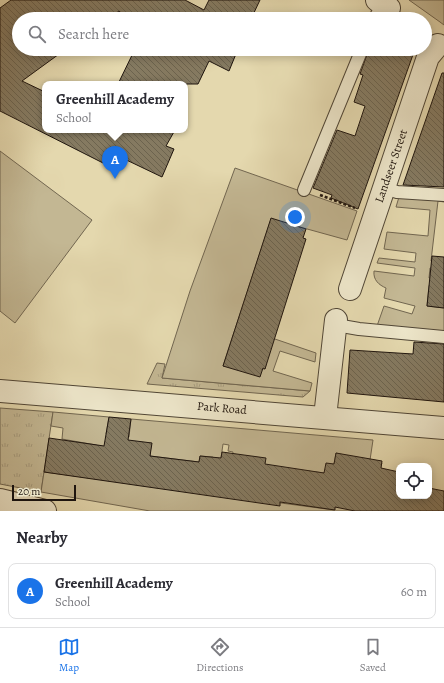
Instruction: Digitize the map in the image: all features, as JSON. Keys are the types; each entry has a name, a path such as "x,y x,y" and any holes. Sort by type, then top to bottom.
{"street":[{"name":"Landseer Street","path":"350,289 429,56"},
{"path":"325,417 336,323"},
{"name":"Park Road","path":"0,391 444,428"},
{"path":"0,500 45,511"}],"lane":[{"path":"304,190 359,56"},
{"path":"384,188 397,192 444,195"},
{"path":"336,323 359,329 444,337"}],"path":[{"path":"304,190 362,210"}],"green space":[{"path":"409,0 444,0 444,25 432,16 432,12 426,12"},
{"path":"0,151 92,220 15,323 0,311"},
{"path":"235,168 357,211 347,240 271,219 223,366 265,369 272,338 316,353 315,362 280,351 273,371 312,383 310,391 162,378 190,291"},
{"path":"399,197 444,200 444,202 438,201 431,261 435,262 434,268 430,268 429,278 433,278 429,286 427,306 444,308 444,333 377,326 384,306 412,314 415,306 384,298 386,288 379,284 374,277 374,271 414,276 415,268 377,263 379,258 415,262 416,253 384,249 387,232 428,236 430,210 396,207"},
{"path":"157,363 165,364 162,378 310,391 303,397 147,384"},
{"path":"0,408 53,412 41,492 0,484"},
{"path":"53,412 109,417 106,434 129,437 131,419 373,440 370,460 382,463 355,511 150,511 41,492 44,472 334,510 344,455 336,453 334,464 324,473 232,462 233,452 228,451 229,445 223,444 220,465 213,457 200,456 199,462 150,456 151,443 116,452 96,445 62,439 63,428 51,426"}],"building":[{"path":"11,0 185,0 204,10 209,0 260,0 254,12 12,12 12,56 56,56 22,81 42,91 42,132 0,111 0,8"},
{"path":"132,56 235,56 229,71 209,61 198,84 188,84 188,81 119,81"},
{"path":"366,56 413,56 358,209 331,198 332,195 313,188 337,130 355,136 365,106 354,102 363,75 360,74"},
{"path":"442,73 444,73 444,187 403,185"},
{"path":"44,133 173,133 166,146 174,149 162,177 116,155 109,166"},
{"path":"271,218 306,229 303,238 306,239 265,369 263,368 260,377 223,366"},
{"path":"432,256 444,257 444,308 427,306"},
{"path":"414,342 444,344 444,402 347,393 350,350 413,354"},
{"path":"109,417 131,419 128,440 152,443 150,456 199,462 200,456 221,458 222,452 266,458 265,464 324,473 326,463 334,464 336,453 382,461 381,468 396,471 396,499 432,499 432,489 444,491 444,511 355,511 335,507 335,510 280,502 280,506 44,472 49,438 104,446"}],"place":[{"name":"Greenhill Academy","path":"115,179"}]}
